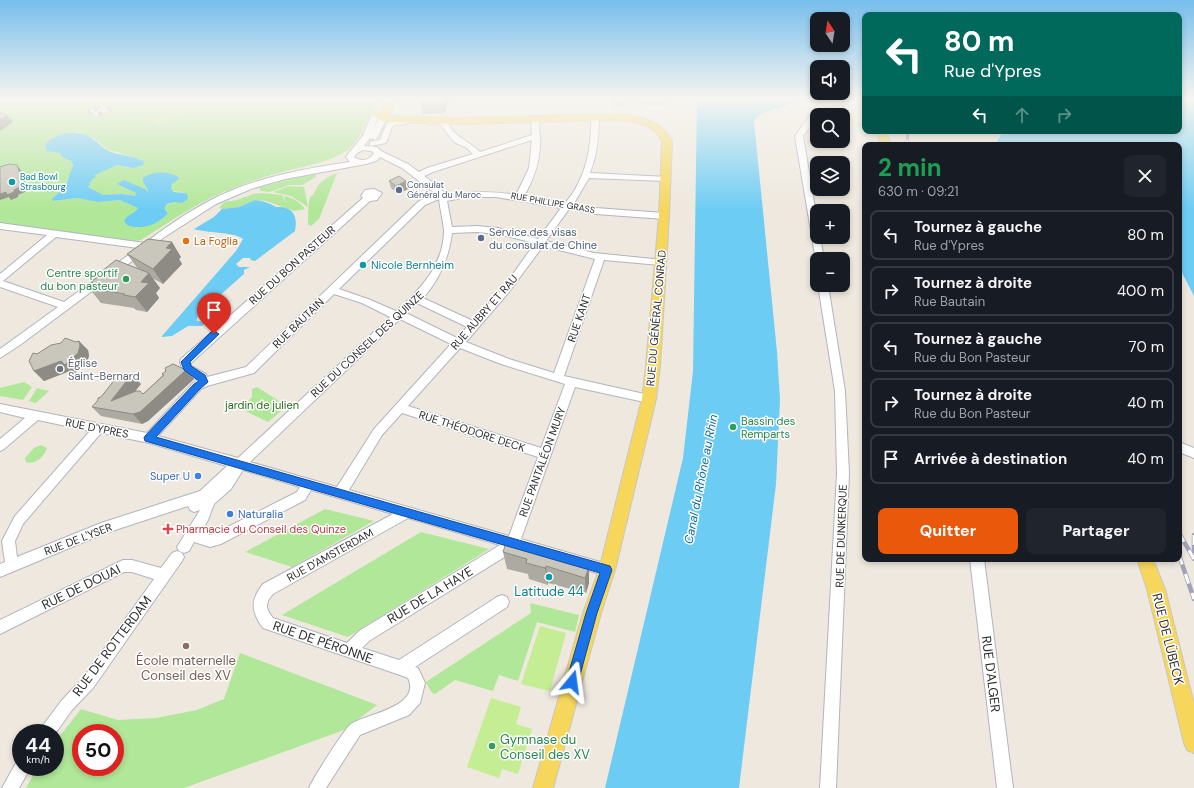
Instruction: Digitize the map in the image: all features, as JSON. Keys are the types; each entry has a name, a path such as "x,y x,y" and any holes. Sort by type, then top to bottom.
{"main road":[{"name":"RUE DU GÉNÉRAL CONRAD","path":"543,788 589,622 607,570 649,399 653,366 664,216 667,141 664,136"},
{"name":"RUE DE LÜBECK","path":"1146,562 1156,589 1194,743"}],"street":[{"path":"367,136 350,157 352,161 407,169"},
{"path":"317,168 362,163 376,157 374,136"},
{"path":"375,149 383,141 385,136"},
{"path":"453,136 456,140 470,146 479,155"},
{"name":"RUE AUBRY ET RAU","path":"340,493 378,432 457,342 506,290 540,242 570,204 586,175 594,149 594,136"},
{"path":"799,136 818,252"},
{"path":"418,176 430,170 536,137 535,164 530,180 518,197"},
{"path":"0,354 191,214 213,202 258,184 317,168 363,148 375,149 405,166 407,169 438,190 442,197"},
{"path":"586,175 665,179"},
{"name":"RUE PHILLIPE GRASS","path":"442,197 466,194 518,197 596,211 664,216"},
{"name":"RUE DU CONSEIL DES QUINZE","path":"240,464 270,434 417,299 427,287 441,263 446,246 448,230 442,197"},
{"name":"RUE BAUTAIN","path":"149,438 197,386 204,382 250,370 422,203 442,197"},
{"name":"RUE DU BON PASTEUR","path":"204,382 202,377 187,368 185,362 368,198"},
{"path":"0,226 146,246"},
{"path":"448,230 476,229 498,231 600,257 660,262"},
{"path":"0,279 54,234"},
{"name":"RUE KANT","path":"558,378 600,257"},
{"path":"0,284 66,306"},
{"path":"332,290 366,301 457,342 511,363 571,382 649,399"},
{"name":"RUE DE DUNKERQUE","path":"824,292 840,391 843,449 842,520 828,788"},
{"path":"417,299 473,325"},
{"path":"0,358 25,337"},
{"name":"RUE PANTALÉON MURY","path":"513,542 518,532 571,382"},
{"name":"RUE D'YPRES","path":"0,408 149,438 607,570"},
{"name":"RUE THÉODORE DECK","path":"400,408 545,454"},
{"path":"0,446 35,416"},
{"path":"12,565 7,548 10,536 19,520 99,428"},
{"path":"1182,448 1194,453"},
{"name":"RUE DE L'YSER","path":"0,571 101,529 196,499 204,495 212,488 228,471 240,464"},
{"name":"RUE DE L'YSER","path":"157,511 195,506 217,496 234,476 240,464"},
{"path":"191,535 210,541 216,540 301,496 308,483"},
{"name":"RUE DE L'YSER","path":"208,501 212,488"},
{"name":"RUE DE ROTTERDAM","path":"53,724 67,705 88,683 181,552 204,515 208,501"},
{"name":"RUE D'AMSTERDAM","path":"258,603 260,597 268,590 408,512"},
{"name":"RUE DE LA HAYE","path":"349,651 364,636 506,548 513,542"},
{"name":"RUE D'ALGER","path":"977,562 1005,788"},
{"name":"RUE DE DOUAI","path":"0,627 123,566 132,566 164,575"},
{"path":"400,668 502,602"},
{"name":"RUE DE PÉRONNE","path":"258,603 262,616 268,623 413,672 418,683 415,698 404,710 356,730 317,788"},
{"path":"10,788 17,776"}],"green space":[{"path":"0,136 59,136 48,142 45,146 46,150 61,153 62,157 71,161 73,165 66,185 54,197 53,201 77,198 98,202 120,200 138,208 136,228 160,221 168,212 164,208 166,205 175,202 184,192 172,191 170,187 173,184 170,174 162,174 156,175 143,182 148,190 140,196 124,194 101,195 97,193 88,187 89,182 95,175 117,165 131,168 143,160 107,149 89,136 359,136 349,149 334,158 267,176 223,192 187,211 141,240 136,241 0,225"},
{"path":"337,173 319,219 311,226 308,224 308,207 310,197 314,194 322,181"},
{"path":"316,174 316,177 302,185 289,185 270,192 261,191 259,188 290,179"},
{"path":"289,186 304,187 308,207 291,196 273,192"},
{"path":"262,193 282,195 286,203 284,196 290,197 305,209 294,211 266,201 256,200 238,207 223,209 219,208 224,202"},
{"path":"24,382 32,387 23,400 0,396 0,388"},
{"name":"jardin de julien","path":"257,387 287,406 268,422 241,409 252,397 252,389"},
{"path":"37,388 49,391 36,403 29,401"},
{"path":"41,445 47,448 39,460 29,463 26,462 25,458 34,448"},
{"path":"325,509 374,521 292,567 245,552"},
{"path":"421,532 489,549 348,637 282,615"},
{"path":"530,603 579,615 575,632 537,622 518,681 499,675 493,691 455,680 435,694 432,693 426,682 531,613"},
{"path":"540,626 566,633 550,691 521,684"},
{"path":"240,653 377,705 344,730 184,788 26,788 33,776 64,776 64,731 81,709 118,720 156,718 197,710 224,699"},
{"name":"Gymnase du Conseil des XV","path":"491,698 521,707 516,724 532,729 518,774 502,769 499,778 467,767"}],"water":[{"path":"57,136 88,136 114,153 144,161 143,165 133,168 117,165 95,175 96,177 91,180 92,181 89,183 91,183 88,187 103,195 122,194 137,196 135,194 136,193 117,184 124,180 147,190 147,193 148,190 143,182 143,178 155,173 165,173 178,177 179,179 172,184 171,189 174,192 186,193 188,196 187,200 182,203 175,202 167,204 164,208 168,213 164,217 155,223 144,227 132,227 127,225 124,221 138,208 120,200 98,202 77,198 53,201 52,199 66,185 73,165 71,161 62,157 60,153 47,151 45,146 52,138"},
{"name":"Bassin des Remparts","path":"696,136 755,136 777,352 780,400 776,484 739,788 605,788 683,458 693,371"},
{"path":"1000,136 1194,136 1194,296 1182,273 1182,142 997,142"},
{"path":"255,200 290,210 293,213 296,223 295,231 255,261 251,260 250,258 243,258 236,264 239,267 250,267 244,270 244,274 200,313 197,321 207,322 202,326 188,326 172,336 162,337 236,251 243,239 234,235 194,229 214,217 222,209 239,207"}],"building":[{"name":"Bad Bowl Strasbourg","path":"9,164 17,165 23,183 14,190 14,192 7,195 6,192 0,194 0,167"},
{"path":"399,176 406,181 396,186 389,181"},
{"path":"148,239 172,242 166,248 172,249 153,269 127,254"},
{"path":"116,260 149,273 141,282 149,283 135,297 89,288 93,282 91,282"},
{"path":"65,338 76,342 79,341 80,346 78,353 65,365 61,361 34,371 29,361 33,353 37,354 51,345 61,343"},
{"path":"173,364 186,370 140,412 133,414 92,407 116,378 132,374 111,401 136,391 140,391 143,394 164,375 162,374 166,371 165,368"},
{"path":"506,543 561,557 561,559 589,567 585,578 546,566 545,568 526,563 527,559 503,552"}],"railway":[{"path":"907,142 908,136"},
{"path":"1194,535 1194,556"},
{"path":"1182,538 1194,559"},
{"path":"1181,562 1194,599"}],"place":[{"name":"Bad Bowl Strasbourg","path":"12,182"},
{"name":"Consulat Général du Maroc","path":"399,190"},
{"name":"Service des visas du consulat de Chine","path":"481,238"},
{"name":"La Foglia","path":"186,241"},
{"name":"Nicole Bernheim","path":"363,265"},
{"name":"Centre sportif du bon pasteur","path":"126,279"},
{"name":"Église Saint-Bernard","path":"60,369"},
{"name":"Bassin des Remparts","path":"733,427"},
{"name":"Super U","path":"198,476"},
{"name":"Naturalia","path":"230,514"},
{"name":"Pharmacie du Conseil des Quinze","path":"168,529"},
{"name":"Latitude 44","path":"549,577"},
{"name":"École maternelle Conseil des XV","path":"186,646"},
{"name":"Gymnase du Conseil des XV","path":"492,746"}],"route":[{"path":"214,334 185,362 187,368 202,377 204,382 197,386 149,438 607,570 592,613 572,682"}],"water label":[{"name":"Canal du Rhône au Rhin","path":"701,479"}]}
